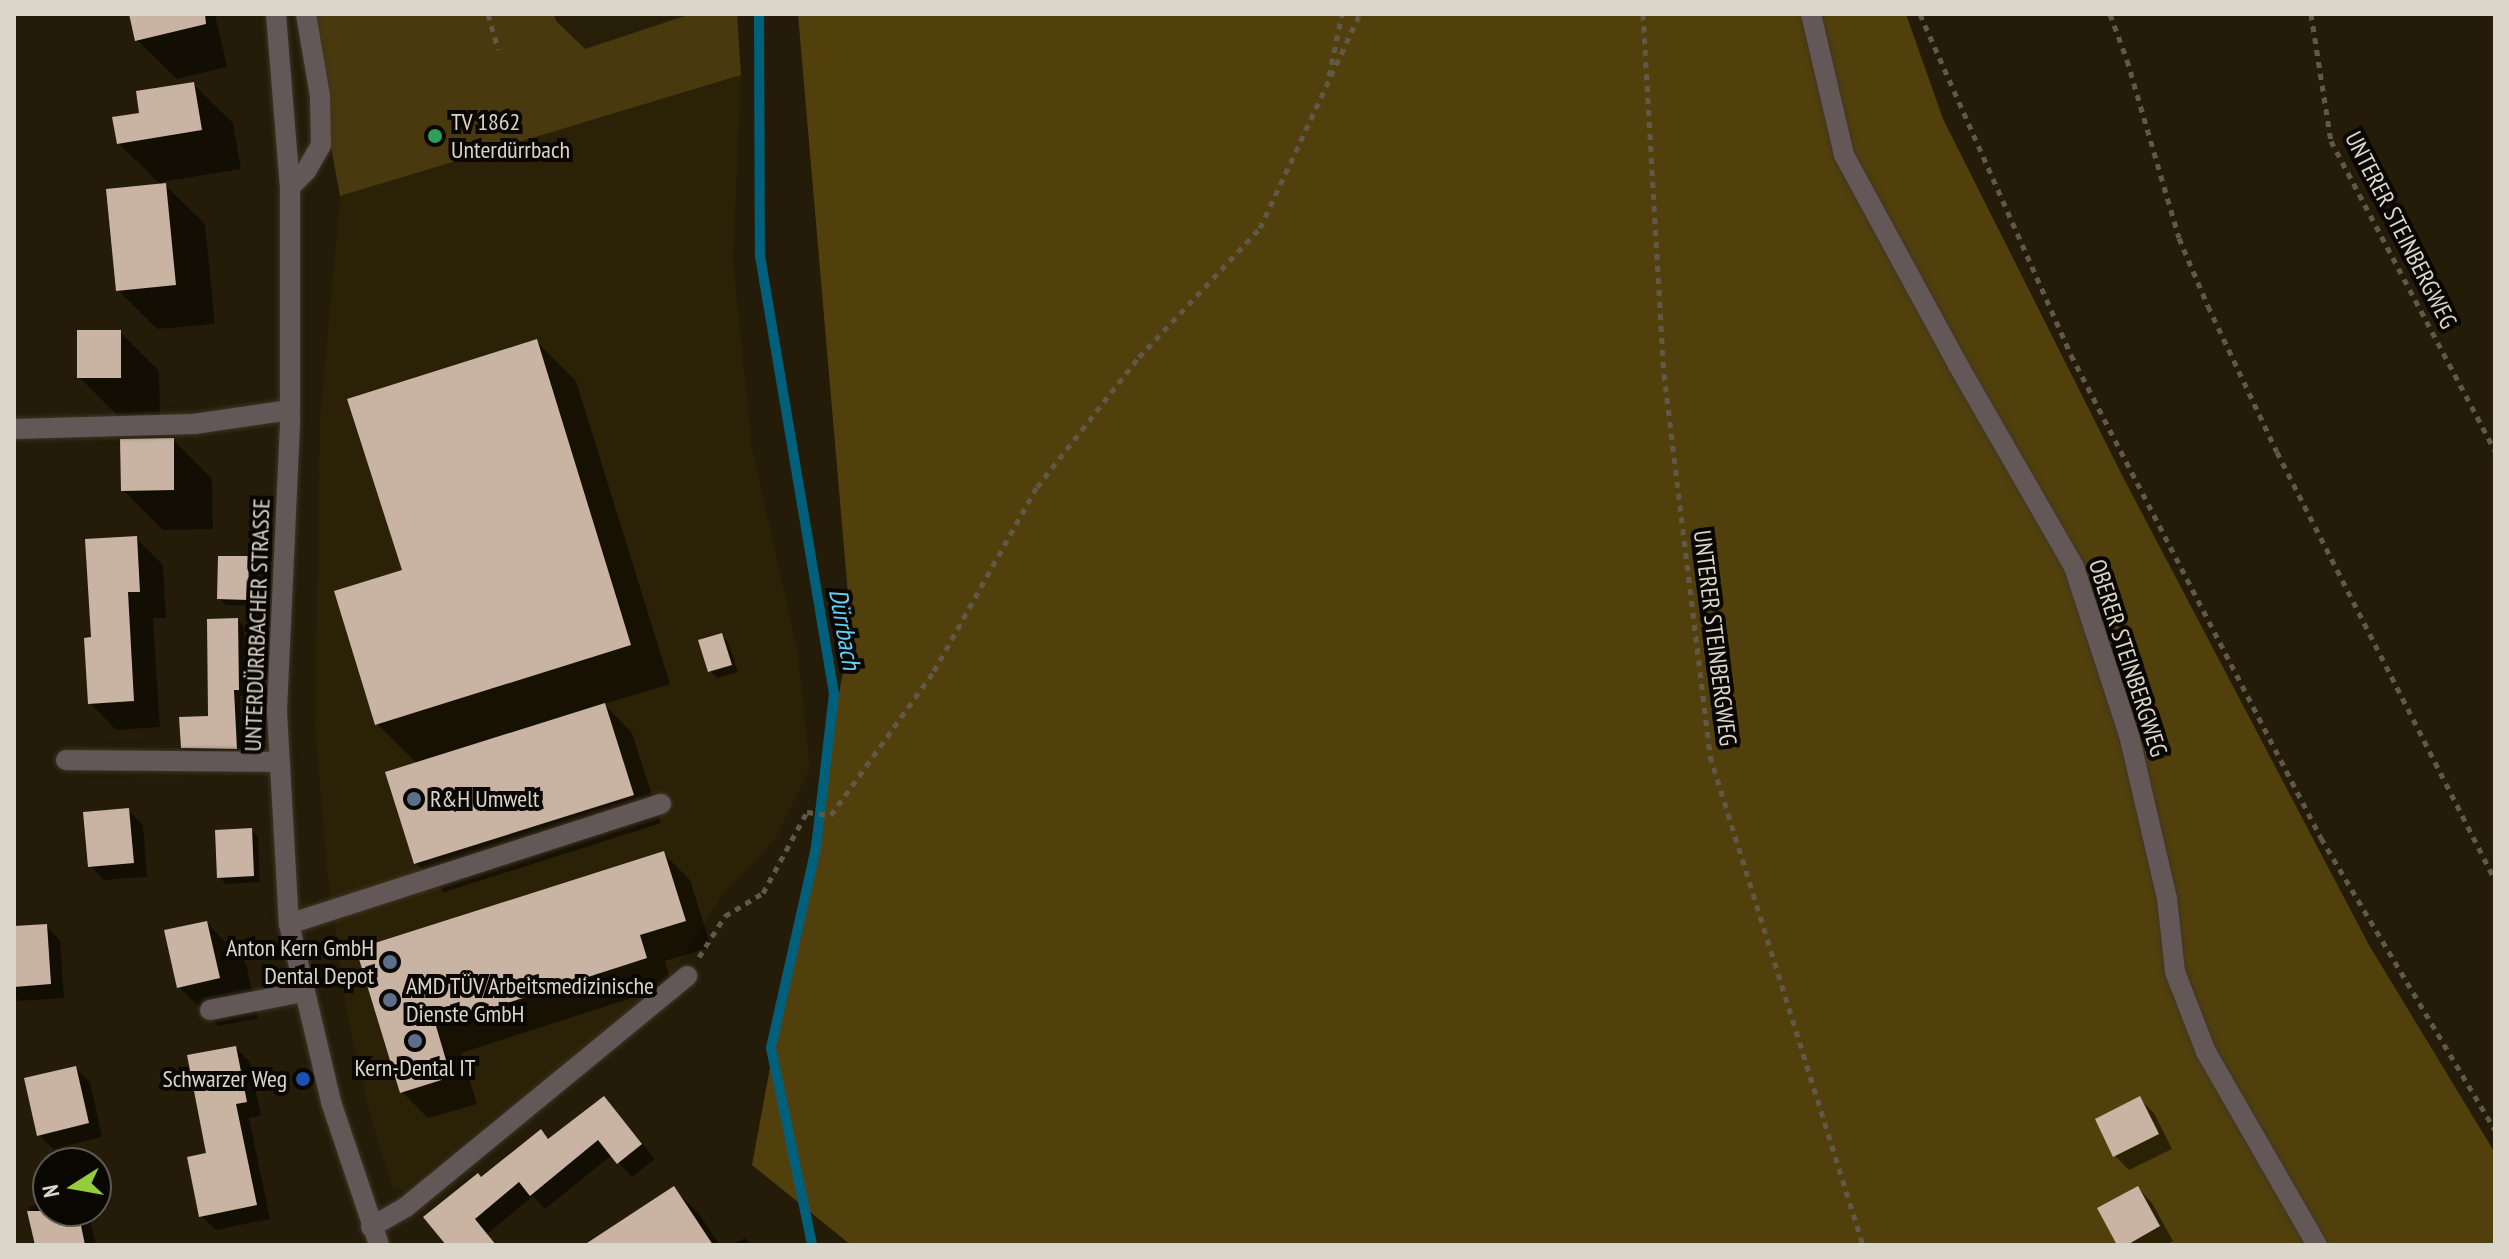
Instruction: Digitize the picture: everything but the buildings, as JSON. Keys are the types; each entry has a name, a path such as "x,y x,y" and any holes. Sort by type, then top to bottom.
{"street":[{"name":"UNTERDÜRRBACHER STRASSE","path":"276,14 290,187 290,410 279,609 279,762 289,924 331,1102 375,1236 406,1207 687,976"},
{"path":"290,187 306,171 321,145 320,96 306,14"},
{"name":"OBERER STEINBERGWEG","path":"1811,14 1844,155 1958,365 2074,567 2129,735 2167,898 2175,972 2206,1052 2317,1245"},
{"path":"14,429 194,424 290,410"},
{"path":"66,760 279,762"},
{"path":"289,924 661,804"},
{"path":"210,1010 303,992"}],"path":[{"path":"488,14 498,50"},
{"path":"1328,81 1342,14"},
{"path":"687,976 725,916 763,893 807,812 831,815 934,671 1037,487 1139,357 1260,228 1360,14"},
{"name":"UNTERER STEINBERGWEG","path":"1643,14 1664,374 1710,756 1863,1245"},
{"path":"1920,14 2071,355 2321,838 2495,1130"},
{"path":"2110,14 2127,60 2179,238 2208,306 2277,452 2495,879"},
{"name":"UNTERER STEINBERGWEG","path":"2311,14 2331,141 2495,451"}],"shaded area":[{"name":"TV 1862 Unterdürrbach","path":"307,14 737,14 741,75 340,196"},
{"path":"798,14 1906,14 1943,119 2124,479 2369,945 2495,1153 2495,1245 851,1245 752,1165 851,629"},
{"path":"741,75 733,260 752,448 798,653 810,768 776,838 724,893 671,975 405,1190 393,1189 370,1114 347,1013 328,876 315,729 320,420 340,196"}],"waterway":[{"name":"Dürrbach","path":"759,14 760,256 834,694 816,848 771,1048 812,1245"}],"place":[{"name":"TV 1862 Unterdürrbach","path":"435,136"},
{"name":"R&H Umwelt","path":"414,799"},
{"name":"Anton Kern GmbH Dental Depot","path":"390,962"},
{"name":"AMD TÜV Arbeitsmedizinische Dienste GmbH","path":"390,1000"},
{"name":"Kern-Dental IT","path":"415,1041"},
{"name":"Schwarzer Weg","path":"303,1079"}]}
